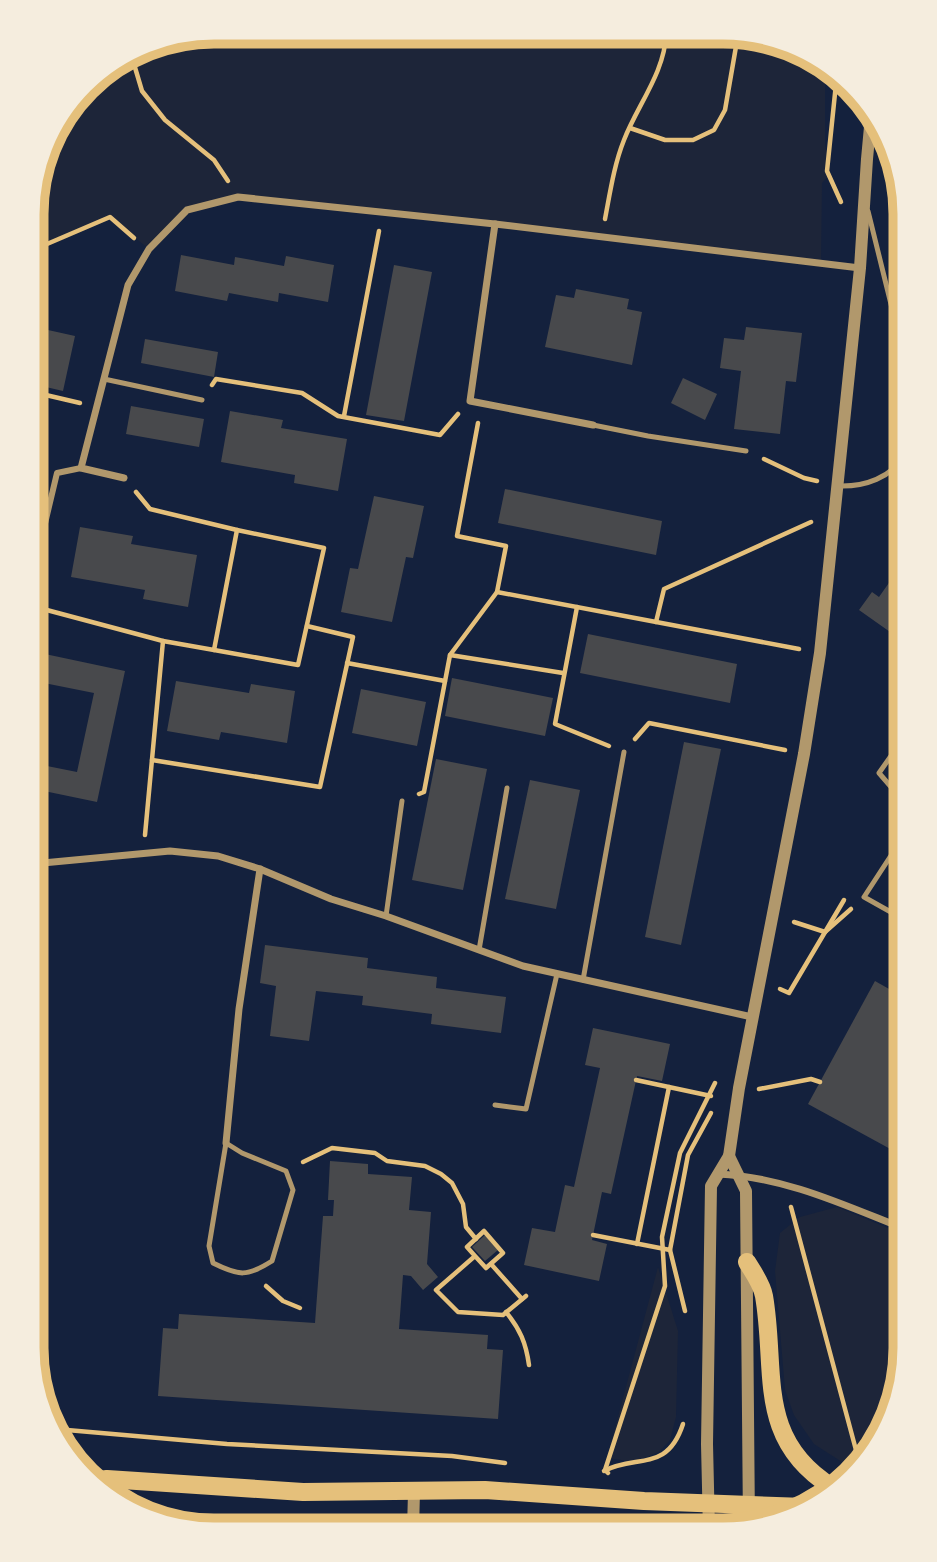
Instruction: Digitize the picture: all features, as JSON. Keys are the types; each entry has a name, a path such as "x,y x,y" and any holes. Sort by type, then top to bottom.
{"main road":[{"path":"747,1262 764,1293 774,1413 787,1442 811,1472 826,1483"},
{"path":"106,1479 303,1492 485,1490 783,1507"}],"street":[{"path":"709,1518 707,1444 711,1186 729,1156 739,1088 804,754 820,653 860,268 871,130"},
{"path":"81,468 128,285 149,249 187,210 238,197 495,224 860,268"},
{"path":"495,224 470,401 593,425"},
{"path":"44,528 57,473 81,468 124,478"},
{"path":"44,863 170,851 218,856 260,869 331,900 386,916 523,966 752,1017"},
{"path":"226,1143 239,1009 260,869"},
{"path":"729,1156 746,1191 749,1516"},
{"path":"718,1174 785,1183 893,1224"},
{"path":"413,1518 414,1492"}],"lane":[{"path":"864,194 893,312"},
{"path":"104,379 202,400"},
{"path":"593,425 746,451"},
{"path":"838,486 856,487 877,480 893,467"},
{"path":"583,980 624,752"},
{"path":"893,753 879,773 893,789"},
{"path":"479,950 507,788"},
{"path":"386,916 402,801"},
{"path":"893,852 864,897 893,913"},
{"path":"495,1105 526,1109 557,974"},
{"path":"226,1143 242,1153 286,1171 293,1190 272,1261 254,1273 233,1273 213,1262 209,1246 226,1143"}],"path":[{"path":"602,237 612,181 624,140 657,72 664,44"},
{"path":"630,128 665,140 693,140 715,130 725,110 736,47 743,45"},
{"path":"134,64 142,91 164,120 214,160 238,197"},
{"path":"836,87 827,171 844,208"},
{"path":"344,416 383,213"},
{"path":"44,245 110,217 149,249"},
{"path":"202,400 216,379 302,393 338,415 440,435 470,401"},
{"path":"44,395 97,407"},
{"path":"402,801 424,792 450,655 497,592 506,546 457,536 482,403"},
{"path":"746,451 804,478 838,486"},
{"path":"44,609 163,640 298,665 324,548 149,509 124,478"},
{"path":"656,622 664,589 816,520 814,534"},
{"path":"214,650 237,530"},
{"path":"497,592 801,646 820,653"},
{"path":"576,607 555,724 624,752 649,723 804,754"},
{"path":"152,760 320,787 353,637 307,626"},
{"path":"144,853 163,640"},
{"path":"799,662 801,646"},
{"path":"450,655 564,673"},
{"path":"347,663 445,681"},
{"path":"782,763 786,737"},
{"path":"825,932 864,897"},
{"path":"760,982 789,993 845,898"},
{"path":"773,915 825,932"},
{"path":"605,1470 665,1286 662,1237 680,1153 718,1077"},
{"path":"739,1088 771,1088 811,1079 820,1082"},
{"path":"636,1080 719,1098"},
{"path":"637,1244 669,1087"},
{"path":"688,1324 670,1250 688,1155 713,1109"},
{"path":"286,1171 331,1148 375,1153 387,1161 425,1166 441,1174 459,1194 466,1227 476,1239"},
{"path":"785,1183 857,1453"},
{"path":"484,1231 503,1253 486,1268 467,1247 476,1239 484,1231"},
{"path":"593,1235 670,1250"},
{"path":"475,1256 436,1290 458,1312 503,1315 524,1298 491,1264"},
{"path":"254,1273 283,1301 300,1308"},
{"path":"506,1312 526,1343 529,1365"},
{"path":"595,1472 616,1464 647,1461 661,1455 672,1446 684,1421"},
{"path":"65,1429 227,1444 414,1454 505,1464"}],"shaded area":[{"path":"191,45 746,45 788,57 825,78 825,143 830,174 822,183 821,264 238,197 187,210 149,249 109,217 44,245 45,191 57,149 72,119 110,79 139,61"},
{"path":"837,1207 893,1230 893,1359 890,1381 876,1423 865,1443 849,1462 842,1462 814,1444 794,1415 785,1390 775,1271 780,1233 800,1217"},
{"path":"658,1267 678,1331 676,1417 670,1440 659,1452 635,1462 607,1458"}],"building":[{"path":"181,255 234,265 235,257 284,266 286,256 334,265 328,302 279,293 278,302 229,293 227,301 175,291"},
{"path":"394,265 432,272 404,421 366,415"},
{"path":"576,289 629,299 627,309 642,312 632,365 545,347 556,295 574,298"},
{"path":"746,327 802,333 796,382 786,381 780,434 734,429 741,371 720,368 724,338 744,340"},
{"path":"48,330 75,336 63,391 44,387 44,347"},
{"path":"145,339 218,352 214,377 141,363"},
{"path":"683,378 717,394 705,420 671,403"},
{"path":"131,406 204,419 199,447 126,434"},
{"path":"230,411 283,420 281,428 347,439 338,491 294,483 295,475 221,462"},
{"path":"505,489 662,521 656,555 498,523"},
{"path":"374,496 424,506 413,558 406,557 392,622 341,612 350,568 358,569"},
{"path":"80,527 133,536 131,544 197,555 188,607 143,599 145,590 71,577"},
{"path":"893,577 893,634 859,610 872,592 879,597"},
{"path":"588,634 737,664 730,703 580,673"},
{"path":"45,654 125,671 97,802 44,791 44,765 77,772 94,693 44,683"},
{"path":"452,678 553,698 545,736 445,716"},
{"path":"176,681 249,693 251,684 295,691 287,743 221,732 219,740 167,731"},
{"path":"361,689 426,702 417,746 352,733"},
{"path":"684,742 721,749 681,945 645,937"},
{"path":"436,759 487,769 463,890 412,880"},
{"path":"530,780 580,790 556,909 505,899"},
{"path":"265,945 368,958 367,968 437,977 436,988 506,997 501,1033 431,1024 432,1014 362,1005 363,996 316,991 309,1041 270,1036 276,986 260,983"},
{"path":"875,981 893,991 893,1150 808,1104"},
{"path":"593,1028 670,1044 662,1081 637,1076 611,1194 602,1192 592,1240 607,1244 599,1281 524,1265 532,1228 555,1232 565,1185 574,1187 600,1068 585,1065"},
{"path":"330,1161 368,1164 368,1174 412,1177 409,1210 431,1212 427,1264 438,1277 423,1290 411,1276 403,1275 399,1329 488,1335 487,1349 503,1350 498,1419 158,1396 163,1328 178,1329 179,1314 315,1323 323,1216 333,1216 334,1200 328,1200"},
{"path":"485,1235 498,1250 485,1261 472,1247"}]}
